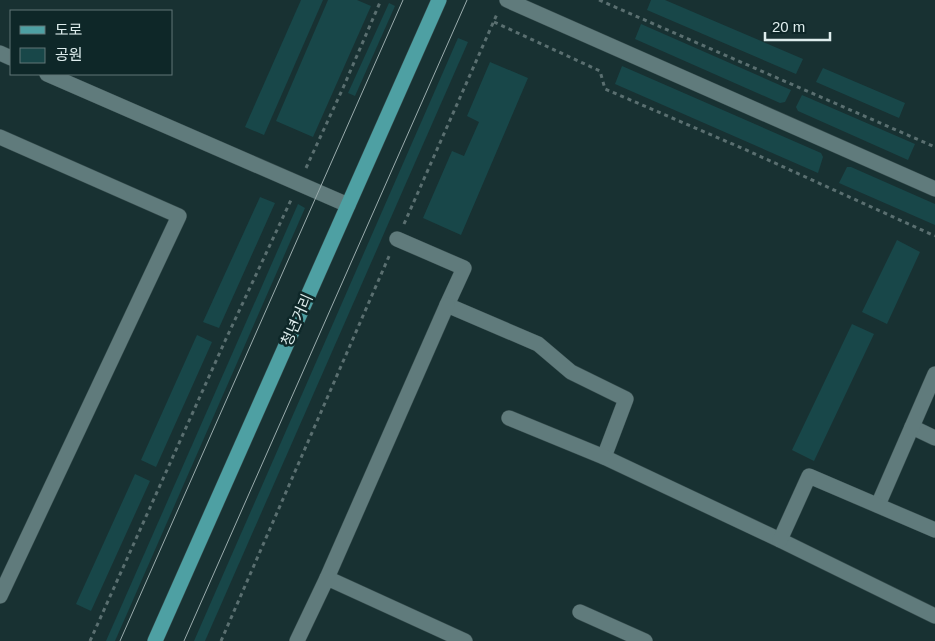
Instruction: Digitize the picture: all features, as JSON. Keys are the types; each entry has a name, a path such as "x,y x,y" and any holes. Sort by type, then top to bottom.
{"main road":[{"name":"청년거리","path":"155,641 439,0"}],"street":[{"path":"503,4 935,189"},
{"path":"49,75 348,205"},
{"path":"0,137 179,216 0,596"},
{"path":"297,641 327,578 464,268 397,239"},
{"path":"447,304 538,344 571,372 626,399 604,457"},
{"path":"878,505 935,374"},
{"path":"509,418 604,457 935,616"},
{"path":"912,427 935,438"},
{"path":"780,540 809,476 935,530"},
{"path":"327,578 465,641"},
{"path":"580,612 645,641"}],"path":[{"path":"90,641 225,341 344,88 382,0"},
{"path":"598,0 935,147"},
{"path":"221,641 397,239 503,4"},
{"path":"494,22 600,71 605,89 744,149 935,236"}],"green space":[{"path":"301,0 323,0 264,135 245,127"},
{"path":"328,0 357,0 371,6 313,137 276,121"},
{"path":"651,0 665,0 803,59 796,74 647,10"},
{"path":"389,3 395,6 355,96 348,93"},
{"path":"641,24 791,90 785,102 780,103 635,39"},
{"path":"458,38 468,42 205,641 194,641"},
{"path":"490,62 528,78 461,235 423,218 452,151 464,156 479,122 467,116"},
{"path":"622,66 821,153 823,157 818,173 615,84"},
{"path":"823,68 905,103 899,118 816,82"},
{"path":"802,95 915,144 908,160 798,111 796,107"},
{"path":"847,167 851,167 935,204 935,225 839,183"},
{"path":"260,197 275,203 219,328 203,322"},
{"path":"298,204 305,208 115,641 106,641"},
{"path":"897,240 920,252 887,324 862,312"},
{"path":"852,324 874,334 814,461 792,450"},
{"path":"197,335 212,342 156,467 141,460"},
{"path":"135,474 150,481 91,611 76,604"}],"tram line":[{"path":"120,641 403,0"},
{"path":"184,641 467,0"}]}
